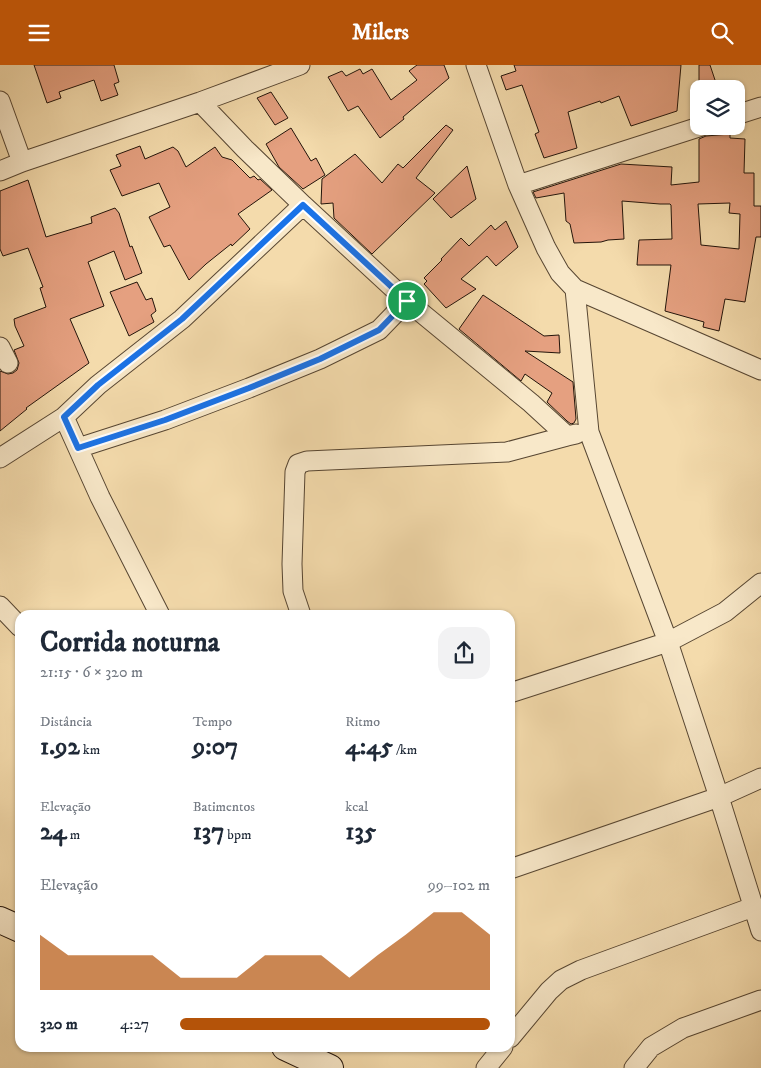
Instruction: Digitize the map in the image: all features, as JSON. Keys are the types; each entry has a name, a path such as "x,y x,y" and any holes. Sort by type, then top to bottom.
{"main road":[{"path":"0,920 15,927"},
{"path":"301,1052 330,1068"}],"street":[{"path":"0,171 200,102 300,65"},
{"path":"476,65 518,185 546,248 560,273 575,289 761,370"},
{"path":"0,101 22,162"},
{"path":"200,102 303,205 407,301 531,403 566,436"},
{"path":"745,112 761,107"},
{"path":"518,185 690,130"},
{"path":"0,458 64,417 98,385 182,319 303,205"},
{"path":"575,289 589,433 668,642 761,931"},
{"path":"78,448 165,420 320,359 379,330 407,301"},
{"path":"64,417 100,497 157,610"},
{"path":"299,610 293,591 292,564 295,472 298,464 308,461 507,452 566,436 589,433"},
{"path":"515,691 668,642 725,612 761,583"},
{"path":"0,606 15,622"},
{"path":"515,867 719,797 761,778"},
{"path":"515,1033 549,991 561,980 581,970 753,907"},
{"path":"634,1068 651,1047 683,1029 761,999"},
{"path":"486,1068 499,1052"}],"building":[{"path":"34,65 114,65 119,82 114,84 118,95 101,101 94,80 59,92 61,98 47,103"},
{"path":"417,65 444,65 449,78 380,138 358,106 348,111 328,77 342,71 346,76 360,69 363,74 372,69 391,100 417,80 409,71"},
{"path":"514,65 681,65 677,111 631,126 619,96 568,112 577,148 544,158 535,134 539,132 522,85 506,90 501,76 516,71"},
{"path":"699,65 710,65 715,80 699,80"},
{"path":"271,92 288,118 275,125 257,98"},
{"path":"446,125 453,130 416,178 435,193 372,254 334,218 333,203 321,204 322,179 355,154 382,183 398,164 403,168"},
{"path":"291,128 311,161 316,158 325,175 303,189 279,167 266,144"},
{"path":"730,135 730,138 745,139 744,173 754,173 754,206 761,206 761,237 756,237 745,302 725,299 719,331 703,327 704,322 665,311 671,265 637,265 639,240 672,239 670,204 622,201 624,239 574,243 570,224 566,221 564,193 536,198 533,192 621,164 672,167 671,185 699,182 699,139 706,136","holes":["730,203 729,213 740,214 739,249 701,245 698,204"]},
{"path":"140,146 145,159 173,147 178,151 186,167 215,147 222,157 232,160 250,178 254,176 258,180 260,179 272,190 238,214 250,229 189,280 170,245 164,247 149,217 170,207 159,183 122,196 110,170 121,166 116,155"},
{"path":"467,166 476,199 451,218 433,199"},
{"path":"28,180 46,237 92,223 91,217 115,208 119,213 130,247 132,246 142,273 125,280 114,251 88,262 104,306 70,319 89,363 26,408 0,431 0,371 8,374 17,370 19,363 14,350 24,346 14,319 46,307 40,288 43,287 28,248 3,256 0,249 0,191"},
{"path":"506,221 518,247 496,266 487,256 461,279 476,289 446,308 424,284 427,281 424,278 461,238 469,246 491,225 495,230"},
{"path":"137,282 146,300 152,298 156,311 151,315 154,322 129,336 110,292"},
{"path":"483,295 544,336 559,335 560,353 525,351 573,382 576,419 574,423 571,424 567,421 547,402 552,393 525,374 521,381 459,329"}],"route":[{"path":"303,205 407,301 379,330 320,359 165,420 78,448 64,417 98,385 182,319 303,205"}]}
